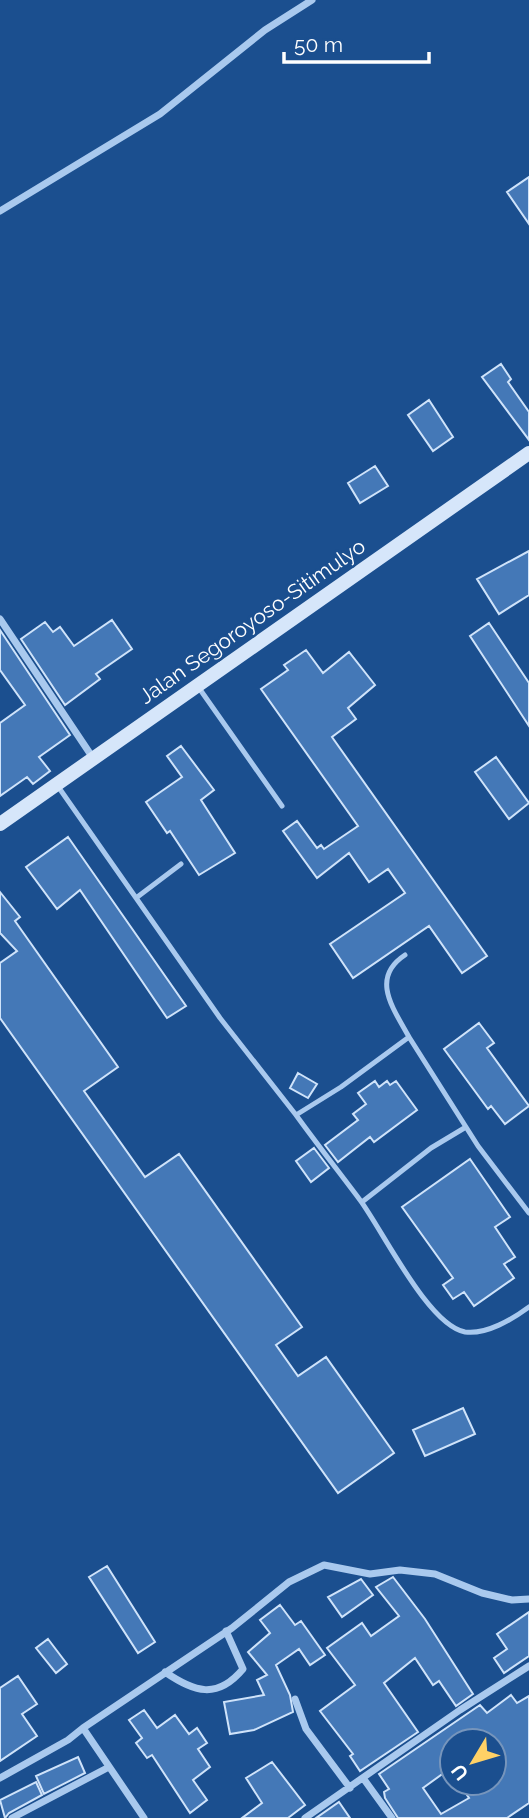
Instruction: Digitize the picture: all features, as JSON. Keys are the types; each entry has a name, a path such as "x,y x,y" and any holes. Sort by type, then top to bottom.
{"main road":[{"name":"Jalan Segoroyoso-Sitimulyo","path":"0,824 529,453"}],"street":[{"path":"0,211 160,114 265,30 312,0"},
{"path":"0,619 93,758"},
{"path":"0,1778 68,1740 165,1671 226,1632 289,1582 324,1565 370,1574 400,1570 435,1574 482,1593 512,1600 529,1599"},
{"path":"165,1671 186,1686 201,1691 233,1681 243,1669 226,1632"},
{"path":"305,1818 460,1710 529,1666"},
{"path":"295,1699 306,1729 350,1788"},
{"path":"83,1728 144,1818"},
{"path":"12,1818 109,1767"},
{"path":"363,1778 392,1818"}],"lane":[{"path":"197,685 282,806"},
{"path":"57,784 220,1018 362,1202 424,1299 451,1326 465,1332 481,1331 529,1307"},
{"path":"136,898 181,864"},
{"path":"405,955 392,964 386,973 387,990 409,1037 466,1127 529,1213"},
{"path":"296,1115 409,1037"},
{"path":"362,1202 431,1148 466,1127"}],"building":[{"path":"529,177 529,224 507,192"},
{"path":"501,364 511,379 508,382 529,412 529,440 482,377"},
{"path":"429,400 453,437 433,451 408,415"},
{"path":"375,466 388,486 360,503 348,483"},
{"path":"529,551 529,595 499,614 477,579"},
{"path":"112,620 132,649 96,674 100,679 65,705 21,639 45,622 53,632 60,627 74,646"},
{"path":"489,623 529,683 529,726 470,636"},
{"path":"0,630 70,735 39,757 50,771 33,784 27,777 0,796 0,723 25,705 0,670"},
{"path":"306,650 323,673 349,652 375,685 348,708 356,719 332,737 487,956 462,973 429,926 353,978 330,944 405,893 388,869 369,882 349,853 317,878 283,831 297,821 317,848 321,845 324,849 358,826 261,689 288,670 284,665"},
{"path":"181,746 214,790 201,800 235,853 199,875 170,831 167,833 146,802 182,777 167,756"},
{"path":"496,757 529,803 509,819 475,772"},
{"path":"68,837 186,1006 167,1018 80,890 57,909 26,867"},
{"path":"0,892 20,917 15,921 118,1067 84,1091 145,1177 179,1154 302,1327 276,1345 298,1376 326,1357 394,1453 338,1493 0,1018 0,963 17,951 0,933"},
{"path":"479,1023 494,1043 487,1048 529,1106 505,1124 491,1106 488,1109 444,1049"},
{"path":"298,1073 317,1084 308,1098 290,1088"},
{"path":"375,1081 379,1087 387,1081 390,1085 396,1081 417,1110 374,1142 370,1137 338,1162 325,1145 358,1120 353,1114 366,1104 358,1093"},
{"path":"314,1148 329,1168 311,1182 296,1161"},
{"path":"470,1159 510,1217 495,1227 515,1257 504,1264 514,1278 474,1306 464,1292 453,1299 443,1285 453,1278 402,1207"},
{"path":"463,1408 475,1434 425,1456 413,1430"},
{"path":"107,1566 155,1642 138,1653 89,1577"},
{"path":"393,1577 425,1619 473,1694 456,1706 439,1681 433,1685 415,1658 384,1683 418,1732 360,1771 350,1756 353,1754 320,1711 355,1685 327,1648 362,1623 371,1636 399,1616 376,1587"},
{"path":"361,1579 373,1595 342,1617 328,1597"},
{"path":"280,1605 295,1625 301,1621 325,1655 310,1665 299,1649 276,1665 290,1695 293,1712 254,1730 230,1734 224,1702 264,1695 257,1680 267,1675 248,1652 270,1633 260,1620"},
{"path":"529,1612 529,1656 504,1673 494,1658 507,1649 497,1634"},
{"path":"48,1639 67,1664 56,1673 36,1648"},
{"path":"18,1676 37,1704 22,1714 37,1736 0,1761 0,1688"},
{"path":"511,1695 517,1703 529,1696 529,1803 507,1818 398,1818 385,1798 384,1792 389,1789 379,1774 438,1734 438,1777 423,1788 441,1814 468,1797 508,1797 508,1727 448,1727 480,1705 487,1713"},
{"path":"144,1710 157,1728 175,1715 189,1734 197,1728 207,1743 198,1749 210,1767 193,1780 207,1800 190,1813 152,1755 147,1758 136,1743 142,1738 129,1720"},
{"path":"78,1757 85,1773 44,1794 36,1776"},
{"path":"272,1762 305,1805 288,1818 242,1818 262,1803 246,1778"},
{"path":"36,1782 42,1795 9,1813 5,1818 0,1800"},
{"path":"339,1802 350,1818 316,1818"}]}
